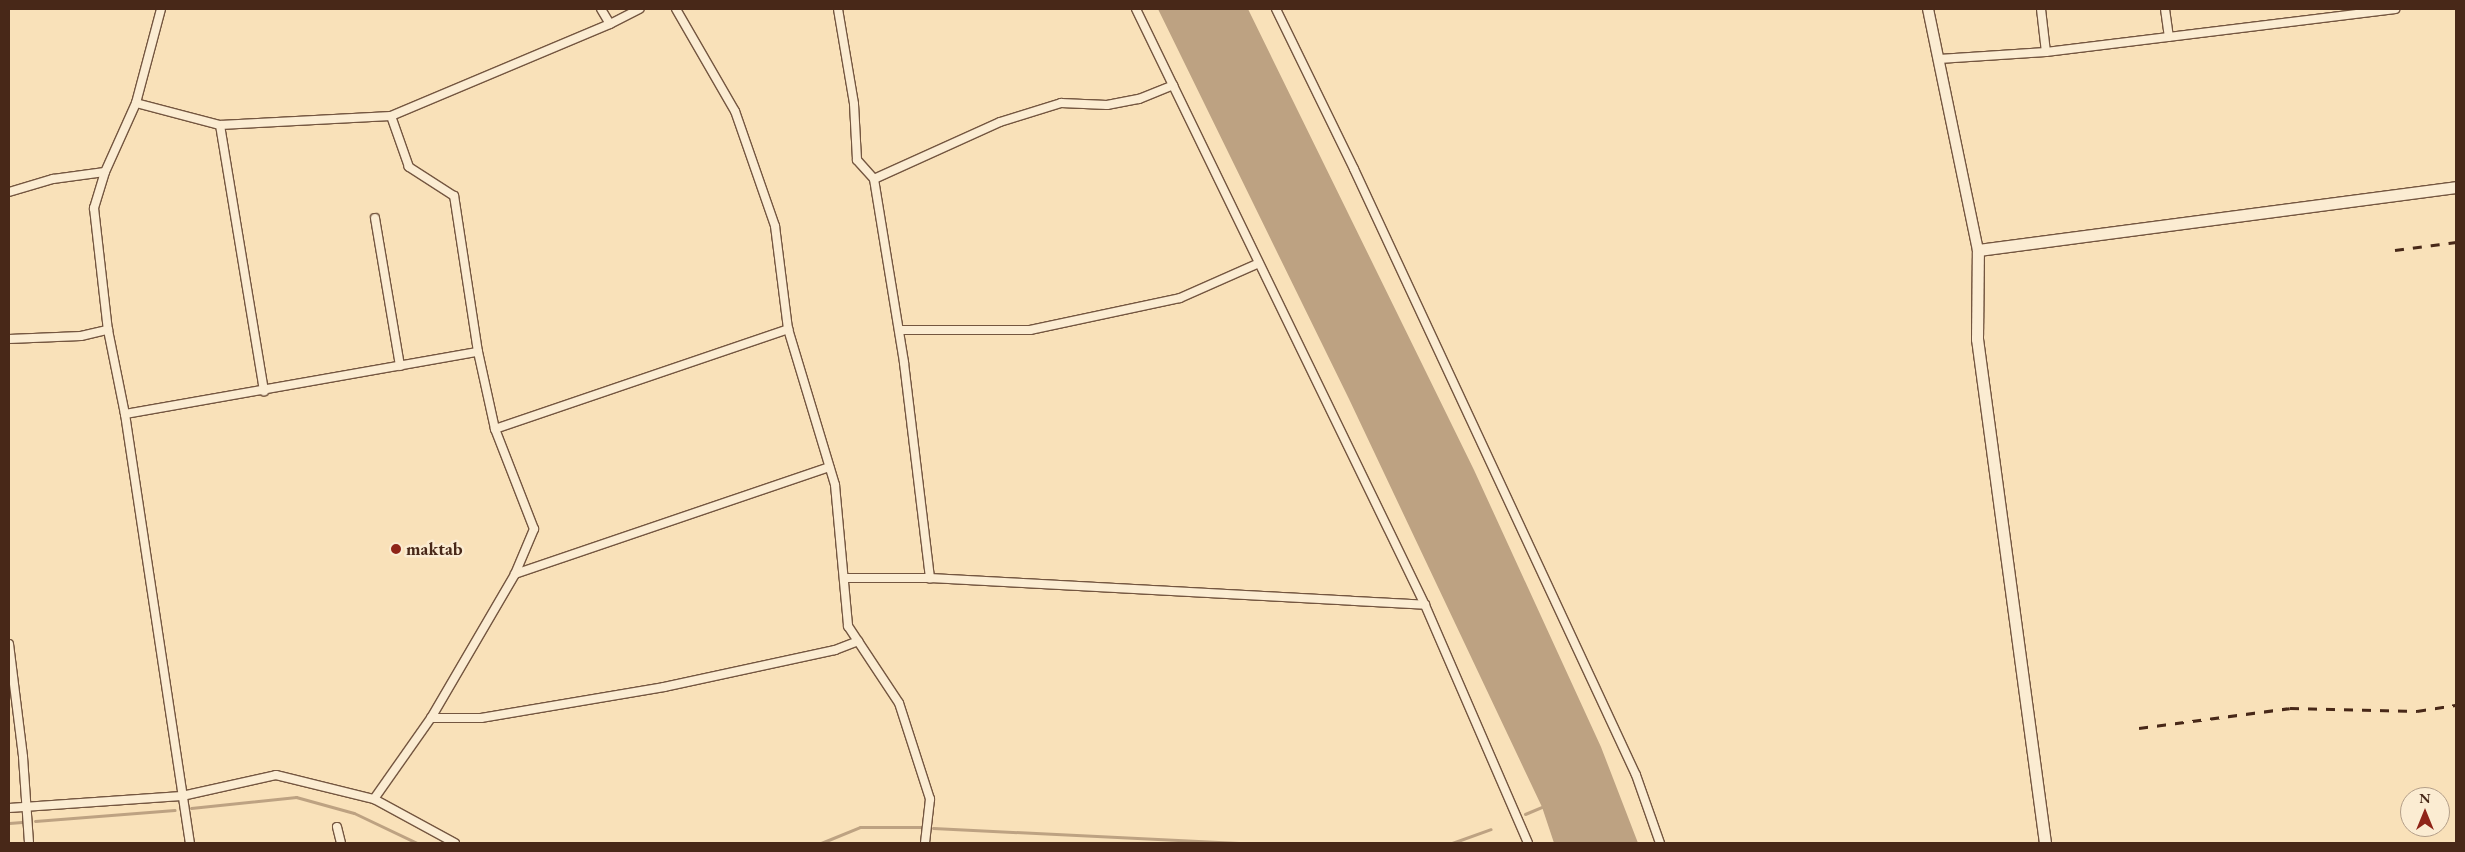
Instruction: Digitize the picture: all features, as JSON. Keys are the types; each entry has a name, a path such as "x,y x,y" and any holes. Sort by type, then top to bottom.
{"main road":[{"path":"2045,843 1977,339 1978,250 2456,187"}],"street":[{"path":"161,9 136,103 105,172 94,208 108,330 125,414 190,843"},
{"path":"600,9 610,24"},
{"path":"136,103 220,125 390,116 610,24 639,9"},
{"path":"676,9 735,112 772,217 788,329 834,485 848,626 900,703 930,799 925,843"},
{"path":"838,9 854,104 857,160 874,179 899,330 930,578"},
{"path":"1136,9 1425,604 1528,843"},
{"path":"1276,9 1354,169 1636,775 1660,843"},
{"path":"1928,9 1978,250"},
{"path":"2041,9 2046,52"},
{"path":"2165,9 2169,37"},
{"path":"1939,59 2046,52 2394,9"},
{"path":"874,179 1000,122 1061,103 1107,105 1139,99 1173,85"},
{"path":"374,799 431,718 515,574 534,529 496,429 478,352 454,196 409,167 390,116"},
{"path":"220,125 264,391"},
{"path":"9,192 53,179 105,172"},
{"path":"375,218 400,366"},
{"path":"899,330 1030,330 1180,298 1258,263"},
{"path":"496,429 788,329"},
{"path":"9,340 81,336 108,330"},
{"path":"125,414 478,352"},
{"path":"515,574 829,466"},
{"path":"844,578 930,578 1425,604"},
{"path":"431,718 481,718 664,687 835,650 858,641"},
{"path":"9,644 28,805 29,843"},
{"path":"9,808 28,805 182,796 276,775 374,799 455,843"},
{"path":"338,828 341,843"}],"shaded area":[{"path":"1158,9 1248,9 1474,470 1601,747 1638,843 1554,843 1542,807 1349,399"}],"waterway":[{"path":"191,808 296,797 354,813 417,843"},
{"path":"1525,814 1544,806"},
{"path":"35,821 175,810"},
{"path":"9,823 22,822"},
{"path":"821,843 860,827 922,827"},
{"path":"933,828 1239,843"},
{"path":"1452,843 1491,829"}],"railway":[{"path":"2395,250 2456,242"},
{"path":"2139,728 2290,708 2417,711 2456,705"}],"place":[{"name":"maktab","path":"396,549"}]}
